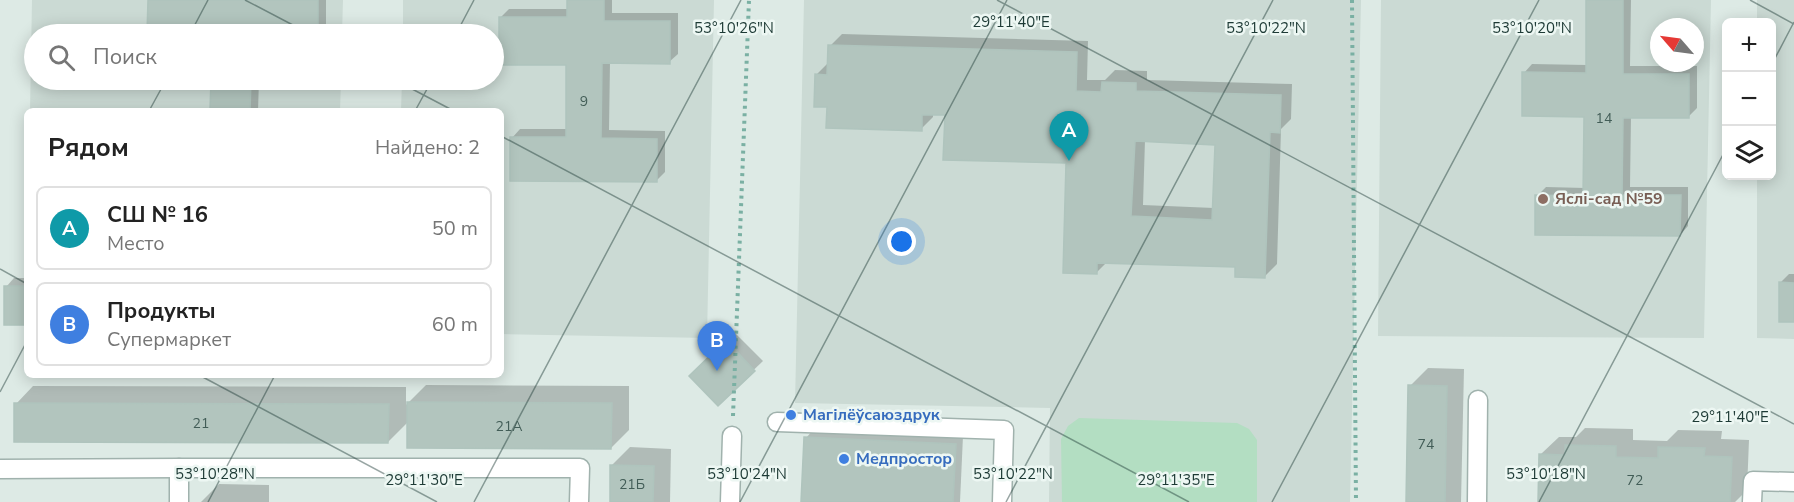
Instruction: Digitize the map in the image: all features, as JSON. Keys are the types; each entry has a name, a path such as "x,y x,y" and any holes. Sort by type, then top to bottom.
{"lane":[{"path":"1477,502 1478,400"},
{"path":"777,422 1004,430 1002,502"},
{"path":"730,502 732,436"},
{"path":"179,468 179,502"},
{"path":"0,469 580,468 579,502"},
{"path":"1752,502 1753,481 1794,482"}],"path":[{"path":"732,436 749,0"},
{"path":"1352,0 1356,502"}],"shaded area":[{"path":"32,0 343,0 342,24 32,24"},
{"path":"403,0 714,0 707,338 504,334 504,108 401,108 402,90 504,90 504,24 403,24"},
{"path":"804,0 1361,0 1350,502 1049,502 1050,408 795,403"},
{"name":"Яслі-сад №59","path":"1381,0 1711,0 1704,338 1378,336"},
{"path":"1757,0 1794,0 1794,339 1757,338 1757,180 1776,180 1776,18 1757,18"},
{"path":"30,90 341,90 340,108 30,108"}],"green space":[{"path":"1079,418 1237,423 1249,429 1257,440 1257,502 1062,502 1061,439 1068,426"}],"building":[{"path":"148,0 318,0 318,24 147,24"},
{"path":"567,0 604,0 604,21 670,21 670,64 602,63 601,138 657,139 657,182 510,181 510,137 566,137 566,65 504,65 504,24 499,24 499,17 567,17"},
{"path":"1586,0 1623,0 1623,74 1689,74 1689,118 1623,118 1622,195 1681,195 1680,236 1535,235 1535,195 1583,196 1584,117 1522,116 1522,72 1586,73"},
{"path":"828,45 1077,52 1076,91 1101,92 1102,82 1136,83 1136,91 1281,95 1280,133 1270,132 1265,278 1235,277 1235,267 1097,263 1097,274 1063,273 1066,163 943,160 945,115 922,115 922,131 826,128 827,107 814,107 815,74 827,75","holes":["1135,141 1215,145 1212,220 1131,216"]},
{"path":"211,90 251,90 250,108 210,108"},
{"path":"1779,282 1794,283 1794,322 1779,322"},
{"path":"4,286 24,286 24,325 4,325"},
{"path":"726,340 755,371 718,406 689,376"},
{"path":"1408,385 1447,386 1445,502 1406,502"},
{"path":"407,402 612,403 611,449 407,448"},
{"path":"14,403 389,404 388,443 14,442"},
{"path":"804,437 956,444 953,502 801,502"},
{"path":"1565,445 1616,446 1616,457 1658,458 1658,447 1705,448 1704,456 1732,457 1730,502 1538,502 1539,454 1565,455"},
{"path":"610,465 654,466 653,502 610,502"}],"place":[{"name":"СШ № 16","path":"1069,161"},
{"name":"Яслі-сад №59","path":"1543,199"},
{"name":"Продукты","path":"717,371"},
{"name":"Магілёўсаюздрук","path":"791,415"},
{"name":"Медпростор","path":"844,459"}]}
